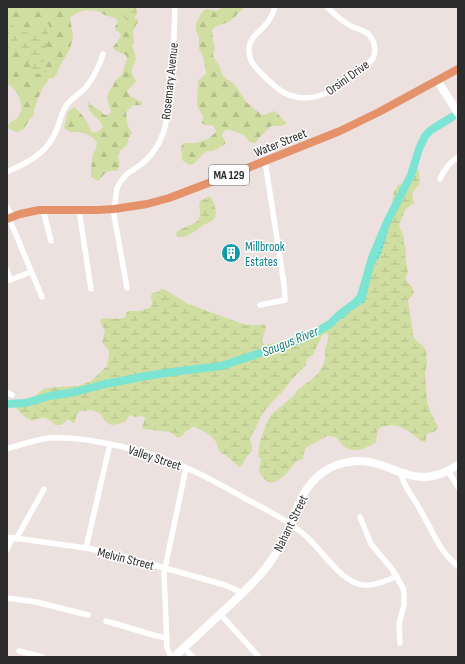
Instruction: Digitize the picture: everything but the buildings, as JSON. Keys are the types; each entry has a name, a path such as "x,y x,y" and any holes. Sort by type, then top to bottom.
{"main road":[{"name":"Water Street","path":"10,218 24,213 43,210 114,209 146,204 169,198 265,161 362,121 458,69"},
{"path":"437,80 458,113"},
{"name":"Nahant Street","path":"174,657 260,576 278,550 300,499 317,477 327,470 346,462 360,461 378,464 412,476 426,477 438,475 458,465"}],"street":[{"name":"Rosemary Avenue","path":"127,288 114,209 117,188 121,180 127,174 139,166 155,150 164,131 170,103 172,84 175,7"},
{"name":"Orsini Drive","path":"275,7 269,21 252,39 249,48 250,60 264,76 280,90 290,96 305,98 322,95 332,90 350,74 368,64 374,54 374,43 370,35 365,31 348,24 328,7"},
{"path":"7,172 33,159 47,146 55,135 66,106 86,87 96,71 103,54"},
{"path":"440,179 447,166 458,157"},
{"path":"260,305 285,300 282,270 265,161"},
{"path":"7,207 42,297"},
{"path":"43,210 51,241"},
{"path":"78,210 92,289"},
{"path":"7,270 9,280 31,272"},
{"name":"Valley Street","path":"7,449 48,438 77,439 110,444 151,455 207,477 272,512 306,536 339,571 355,583 363,585 375,584 397,576"},
{"path":"86,548 110,444"},
{"path":"171,657 167,648 163,578 186,468"},
{"path":"448,471 458,487"},
{"path":"401,473 402,481 423,515 437,542 458,566"},
{"path":"7,550 12,538 44,489"},
{"path":"360,517 371,544 397,576 403,588 403,610 399,624 400,643"},
{"name":"Melvin Street","path":"12,538 111,553 225,585 242,593"},
{"path":"7,598 36,602 88,615"},
{"path":"220,614 259,657"},
{"path":"106,621 166,638"},
{"path":"184,648 193,657"},
{"path":"19,651 42,657"}],"green space":[{"path":"7,7 135,7 137,13 134,18 138,20 138,22 133,32 134,44 132,44 136,59 132,68 132,74 136,81 127,91 130,96 142,102 142,104 135,105 126,112 128,126 132,133 128,139 127,145 121,150 118,156 119,166 117,171 105,173 98,181 91,177 93,154 96,149 97,142 94,138 87,134 73,132 64,127 68,112 74,107 85,118 90,129 94,133 103,127 90,111 87,104 88,102 103,114 106,115 111,112 107,99 109,91 115,81 122,75 127,59 126,55 114,50 113,47 121,35 115,30 117,20 97,11 90,10 79,12 70,18 73,37 70,49 54,78 49,78 43,87 36,103 33,116 23,130 17,132 9,129 8,126 19,117 22,110 20,100 14,89 10,85 7,85"},
{"path":"111,7 135,7 136,15 131,20 127,20 121,15 120,10"},
{"path":"224,7 245,7 230,21 212,30 215,48 213,56 220,67 222,74 236,86 246,102 262,115 274,111 287,123 282,126 271,126 255,143 249,142 242,134 226,130 222,134 225,144 213,151 207,151 194,164 189,165 182,160 181,147 184,143 196,143 208,139 216,132 214,126 205,125 201,122 203,116 197,106 198,81 206,74 206,71 203,56 199,49 199,38 196,31 196,23 204,10 207,9 216,11"},
{"path":"7,21 29,33 37,31 47,23 49,25 46,49 43,56 46,72 38,74 32,70 23,55 11,50 7,52"},
{"path":"417,167 420,184 412,193 414,203 405,210 399,226 404,237 406,248 405,255 408,272 405,278 414,291 413,295 408,300 413,333 414,338 424,347 427,353 425,374 427,402 438,427 438,429 426,435 426,441 422,442 401,427 391,425 383,426 378,430 376,442 365,448 357,450 349,449 344,446 336,437 327,436 305,448 303,459 298,460 280,479 271,483 264,479 259,472 261,458 258,457 260,441 268,420 272,414 321,370 325,361 325,350 328,339 328,334 326,333 322,335 313,355 307,359 306,365 263,413 250,439 252,451 239,467 220,452 214,439 207,433 195,427 192,427 178,438 170,432 143,429 142,427 145,418 140,416 134,417 130,415 126,421 111,425 108,424 101,414 92,410 80,411 75,422 73,423 67,420 61,425 55,425 47,418 39,418 32,421 30,420 21,413 12,402 35,396 43,389 78,386 91,381 107,366 109,355 109,351 102,342 105,331 100,322 101,319 124,318 127,312 140,311 151,307 152,293 158,292 161,289 164,289 188,304 246,325 264,324 266,327 262,341 265,345 327,329 336,321 342,319 350,311 365,302 373,269 388,231 394,192 398,185 401,184"},
{"path":"210,196 216,209 214,219 187,236 177,236 176,233 178,231 198,220 200,217 200,203 202,200"}],"shaded area":[{"path":"391,210 391,219 388,231 381,254 374,265 365,302 350,311 344,318 338,320 350,309 361,303 366,291 374,256 390,219"}],"waterway":[{"name":"Saugus River","path":"7,404 25,403 50,396 146,376 221,366 294,342 330,324 361,296 372,258 387,222 411,175 419,149 425,136 431,130 452,117"}],"place":[{"name":"Millbrook Estates","path":"231,253"}]}
